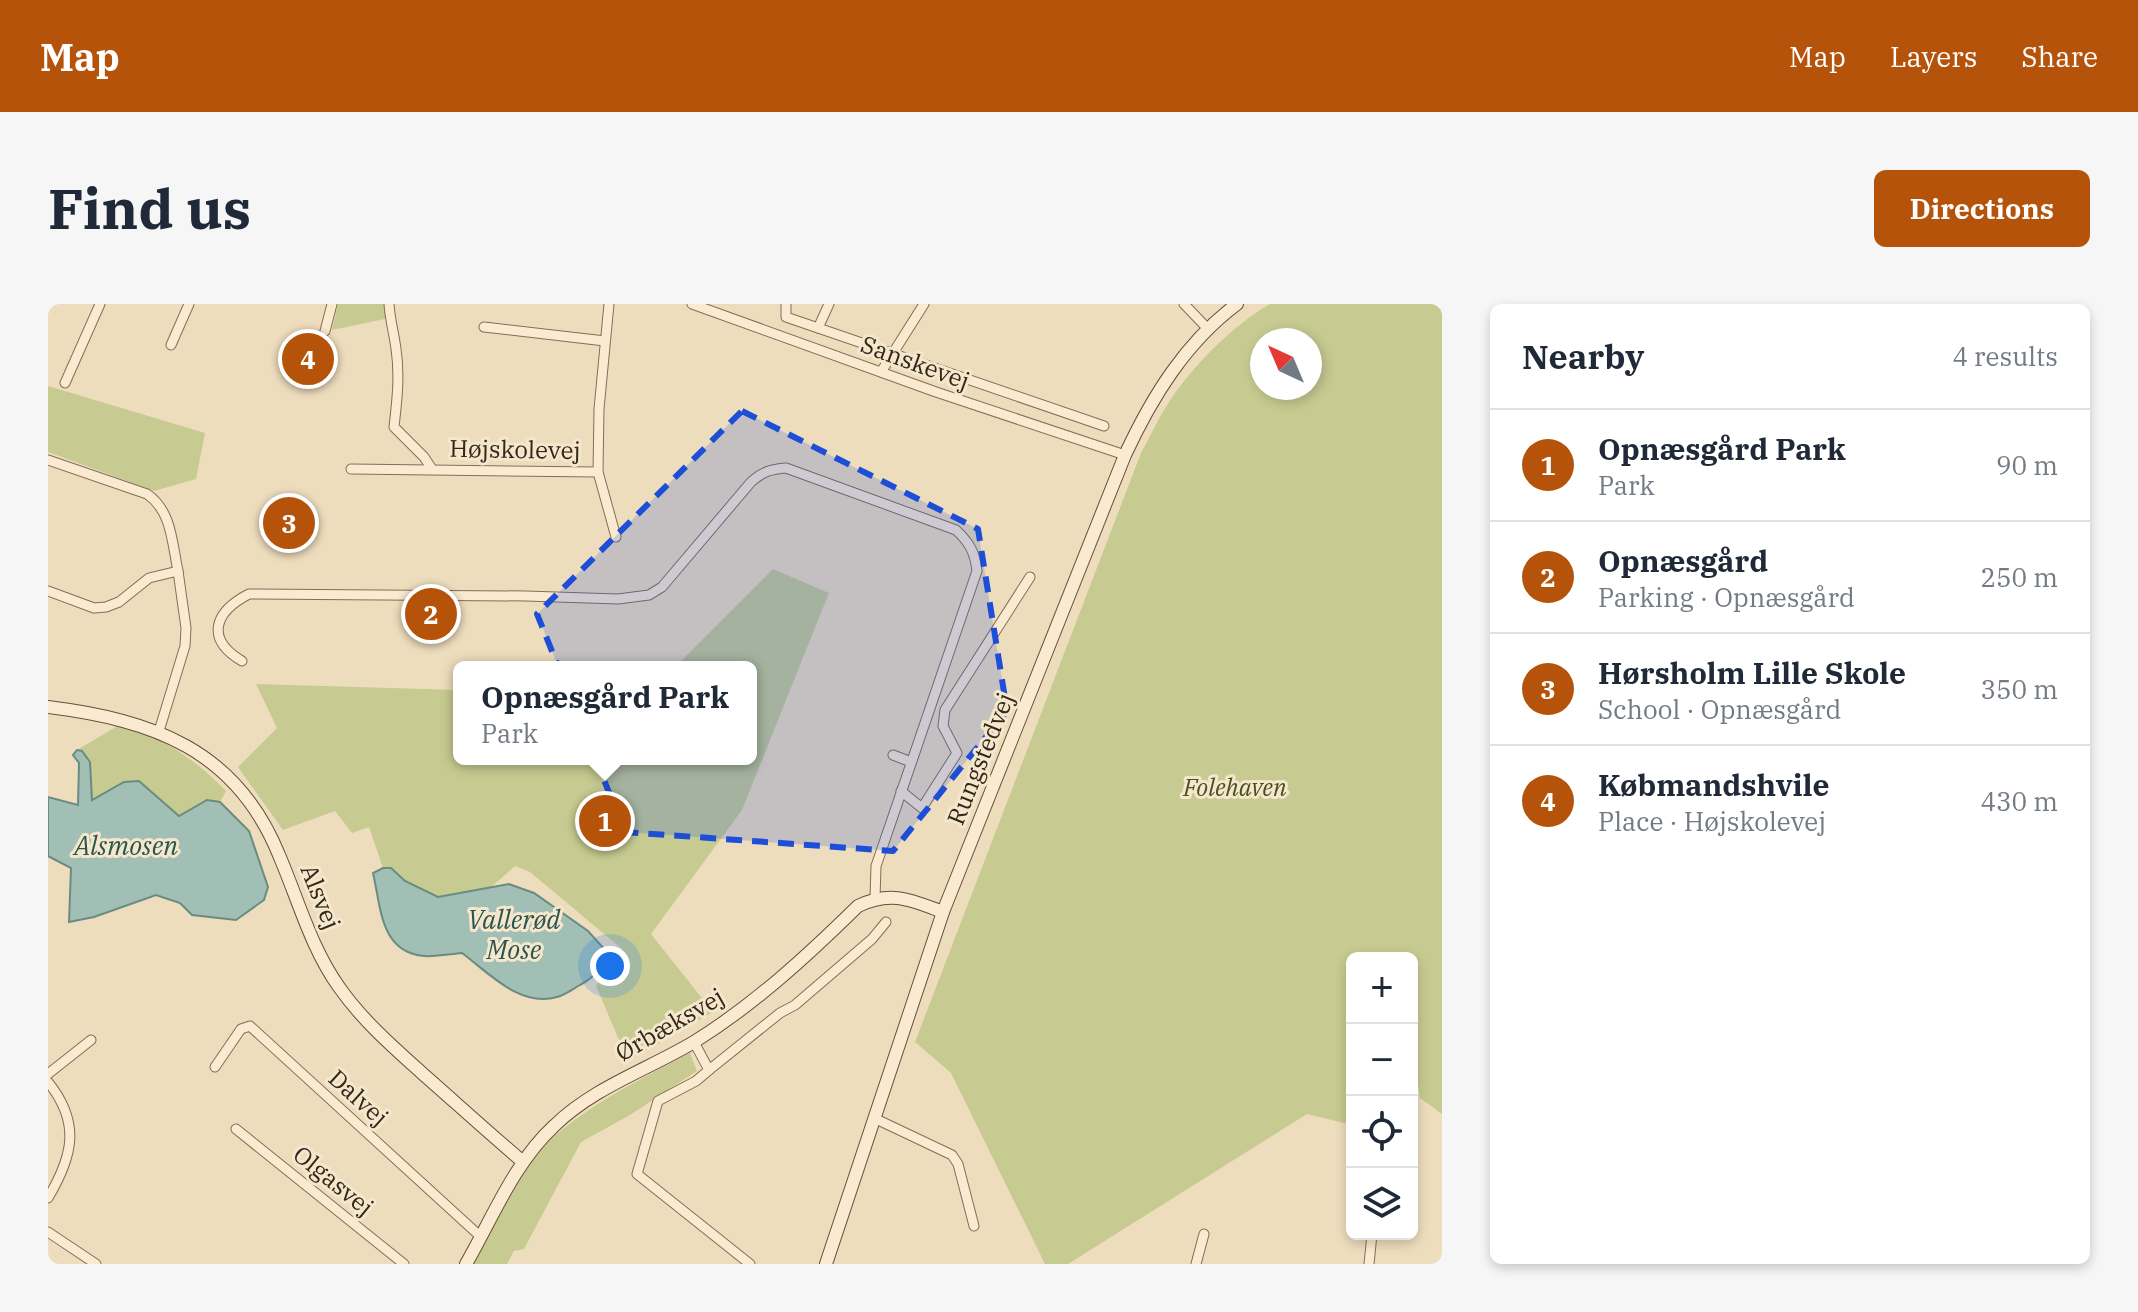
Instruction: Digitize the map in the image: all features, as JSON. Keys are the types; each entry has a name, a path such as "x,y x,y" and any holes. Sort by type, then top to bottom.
{"street":[{"path":"65,383 100,304"},
{"path":"171,345 189,304"},
{"path":"325,331 332,304"},
{"name":"Højskolevej","path":"389,304 398,389 394,427 432,469"},
{"path":"609,304 599,409 598,472 616,537"},
{"name":"Sanskevej","path":"692,304 1125,455"},
{"path":"786,304 786,317 1104,426"},
{"path":"818,328 829,304"},
{"path":"881,372 924,304"},
{"path":"1184,304 1208,329"},
{"name":"Rungstedvej","path":"826,1264 943,912 1125,455 1162,384 1208,329 1237,304"},
{"path":"484,327 605,341"},
{"path":"48,460 147,494 158,501 166,514 186,628 185,646 159,731"},
{"path":"242,661 229,653 219,629 222,613 233,602 249,594 617,599 649,595 662,587 751,482 761,473 786,468 956,530 969,542 975,556 977,571 876,866 875,898 890,896 907,899 943,912"},
{"name":"Højskolevej","path":"351,469 598,472"},
{"path":"48,591 94,608 106,607 119,602 149,578 178,571"},
{"path":"901,791 922,808 957,753 943,726 945,710 1030,577"},
{"name":"Alsvej","path":"48,707 121,718 182,742 210,762 257,813 278,850 326,968 358,1012 523,1162"},
{"path":"893,755 911,762"},
{"name":"Ørbæksvej","path":"466,1264 523,1162 538,1142 578,1104 694,1042 771,987 858,906 875,898"},
{"path":"750,1264 637,1174 658,1101 696,1081 780,1013 795,1005 872,939 886,922"},
{"name":"Dalvej","path":"215,1067 241,1029 250,1026 481,1237"},
{"path":"48,1074 91,1040"},
{"path":"694,1042 709,1070"},
{"path":"48,1082 64,1105 71,1142 65,1167 48,1198"},
{"path":"876,1119 952,1155 958,1164 974,1226"},
{"name":"Olgasvej","path":"236,1129 404,1264"},
{"path":"48,1232 94,1263"},
{"path":"1196,1264 1204,1234"},
{"path":"1369,1264 1371,1240"}],"highlighted area":[{"path":"742,411 978,529 1007,711 893,851 625,832 537,614"}],"green space":[{"path":"338,304 385,304 385,319 332,330"},
{"name":"Folehaven","path":"1270,304 1442,304 1442,1114 1420,1098 1418,952 1346,952 1346,1124 1307,1114 1068,1264 1045,1264 951,1073 915,1042 1141,453 1185,380 1243,322"},
{"path":"48,386 205,433 196,479 154,491 48,452"},
{"path":"773,569 829,593 742,810 651,934 713,1012 628,1061 596,986 622,949 530,872 515,866 489,889 438,897 405,881 391,868 383,868 369,827 352,833 335,811 283,830 238,767 277,728 256,684 453,690 453,765 757,765 757,661 681,661"},
{"path":"121,724 165,743 202,769 226,791 220,802 207,800 179,816 124,782 91,801 90,762 82,751 77,750"},
{"path":"690,1053 697,1071 630,1115 581,1142 524,1249 514,1251 507,1264 473,1264 510,1194 545,1145 605,1100"}],"water":[{"name":"Alsmosen","path":"77,750 82,751 90,762 92,800 124,782 139,781 179,816 207,800 220,802 249,831 268,887 264,900 236,920 192,915 180,903 156,895 94,917 69,922 71,868 48,856 48,797 78,805 79,763 73,755"},
{"name":"Vallerød Mose","path":"391,868 405,881 438,897 509,884 534,893 588,931 607,952 606,957 597,972 585,982 560,996 543,999 530,998 506,987 462,953 424,956 410,953 399,946 385,926 373,873"}],"place":[{"name":"Købmandshvile","path":"308,359"},
{"name":"Hørsholm Lille Skole","path":"289,523"},
{"name":"Opnæsgård","path":"431,614"},
{"name":"Opnæsgård Park","path":"605,821"}]}
